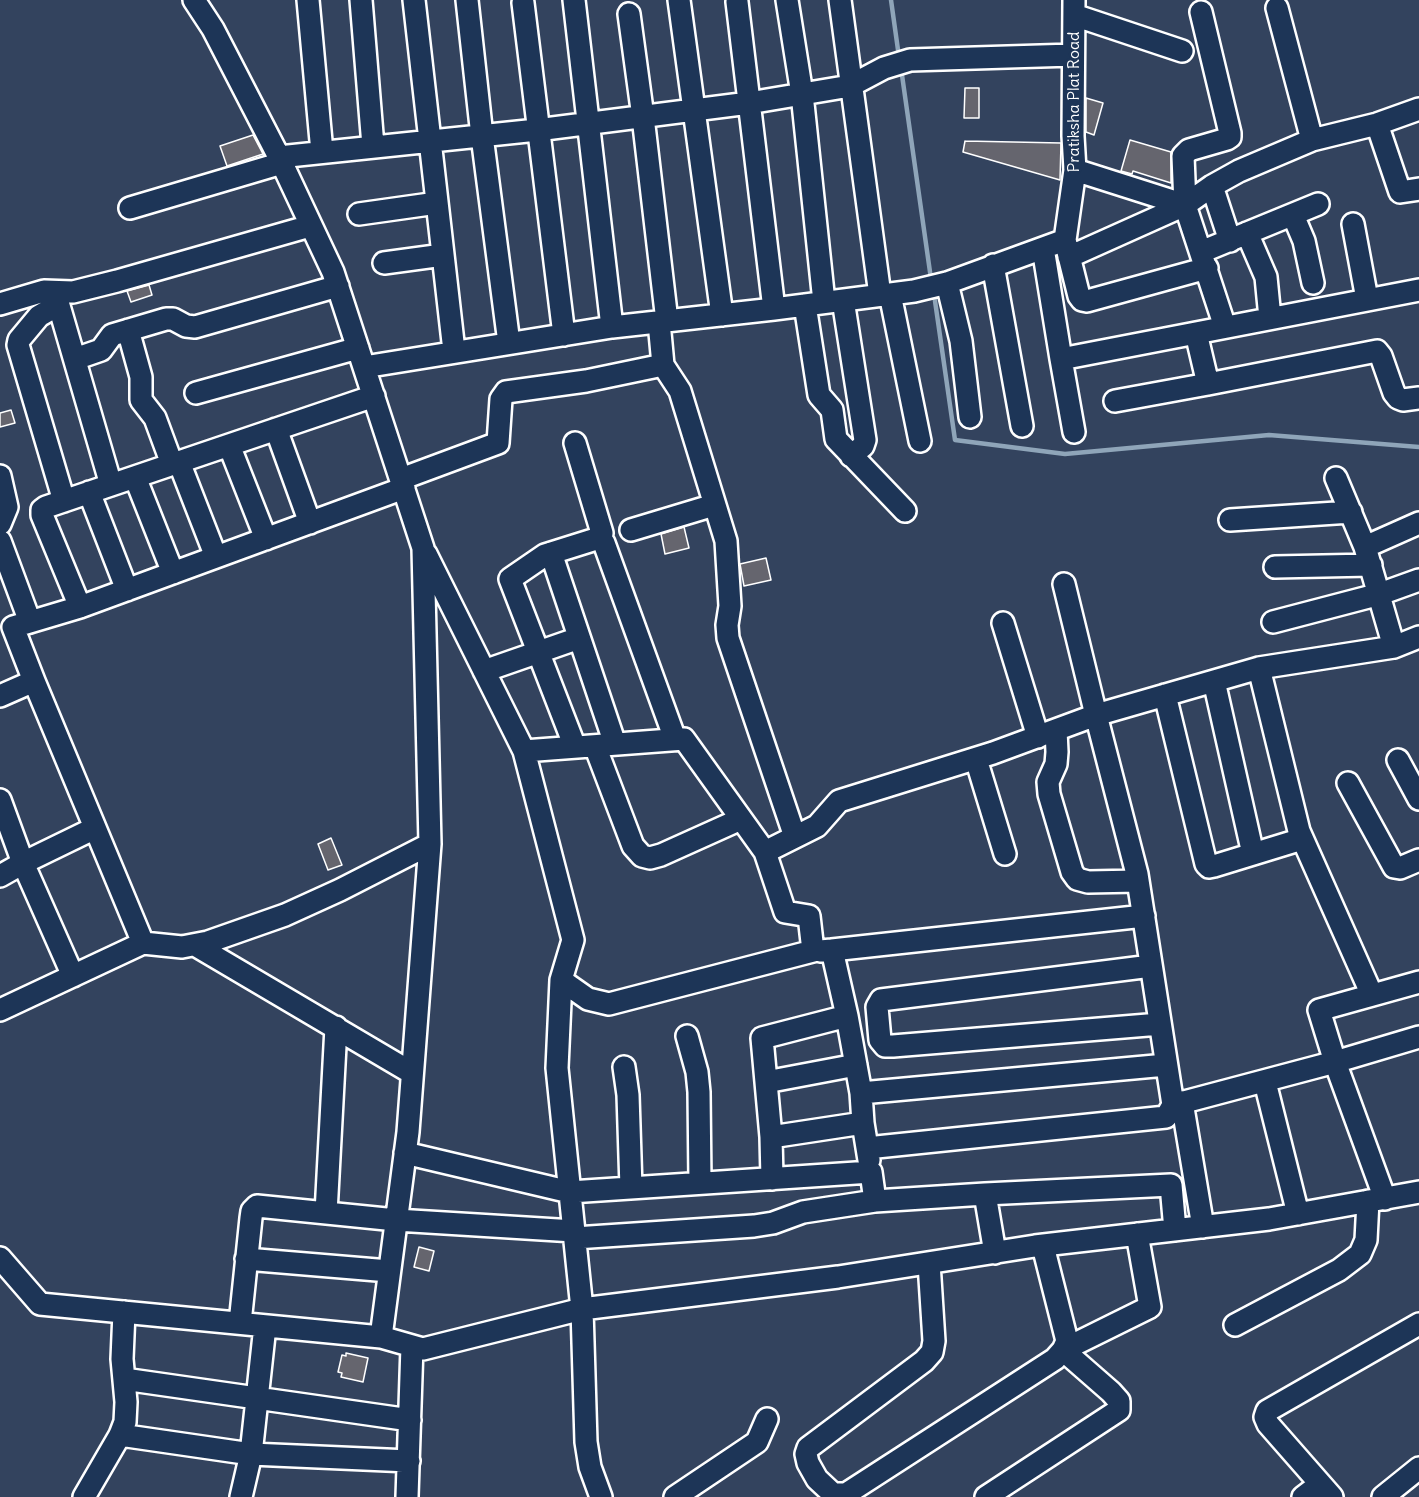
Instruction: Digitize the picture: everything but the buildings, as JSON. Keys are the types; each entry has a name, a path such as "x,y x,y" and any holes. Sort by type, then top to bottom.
{"street":[{"path":"194,0 213,28 280,160 333,272 423,548 524,751 573,940 561,980 557,1068 582,1309 586,1442 592,1475 601,1497"},
{"path":"308,0 322,152"},
{"path":"361,0 373,146"},
{"path":"414,0 454,351"},
{"path":"467,0 509,343"},
{"path":"574,0 612,327"},
{"path":"680,0 722,315"},
{"path":"787,0 802,94 824,302 819,395 832,410 836,439 905,511"},
{"path":"840,0 850,86 885,295 920,441"},
{"path":"737,2 774,309"},
{"path":"522,3 564,335"},
{"path":"1074,7 1182,51"},
{"name":"Pratiksha Plat Road","path":"1067,249 1075,170 1074,7"},
{"path":"1277,8 1312,140"},
{"path":"1201,12 1230,137 1189,150 1183,156 1185,205 1225,327"},
{"path":"629,14 643,117 663,321 663,365 680,391 728,549 730,606 727,625 728,638 795,837"},
{"path":"130,208 280,160 322,152 537,130 749,103 850,86 884,68 910,60 1073,55"},
{"path":"196,393 361,357 454,351 612,327 914,291 942,284 1043,248 1067,249 1185,205 1239,171 1312,140 1377,124 1419,110"},
{"path":"1377,124 1400,192 1419,189"},
{"path":"1075,170 1185,205"},
{"path":"1212,186 1239,237 1266,277 1270,318"},
{"path":"359,214 436,203"},
{"path":"1067,249 1079,296 1082,300 1087,301 1204,260 1239,237 1318,204"},
{"path":"1293,215 1304,241 1313,283"},
{"path":"1353,224 1367,299"},
{"path":"64,501 18,345 19,340 39,316 56,298 73,291 117,281 310,226"},
{"path":"1043,248 1074,432"},
{"path":"384,263 443,255"},
{"path":"993,265 1022,426"},
{"path":"942,284 962,346 970,417"},
{"path":"75,359 101,350 112,335 170,318 195,327 338,286"},
{"path":"1061,359 1419,290"},
{"path":"0,303 44,291 56,298 111,485"},
{"path":"824,302 866,440 863,446 851,456"},
{"path":"128,330 141,378 141,400 155,418 216,557"},
{"path":"1196,333 1208,384"},
{"path":"1115,401 1377,351 1398,398 1403,400 1419,398"},
{"path":"14,627 80,607 310,523 498,443 501,399 506,392 586,381 663,365"},
{"path":"80,607 42,515 42,510 46,507 374,396"},
{"path":"276,429 310,523"},
{"path":"575,443 603,533 601,539"},
{"path":"229,445 266,539"},
{"path":"0,476 7,507 0,524"},
{"path":"135,477 173,573"},
{"path":"1336,478 1368,556 1394,647"},
{"path":"89,492 128,590"},
{"path":"631,530 714,505"},
{"path":"1230,519 1351,512"},
{"path":"1275,567 1368,556 1419,523"},
{"path":"601,539 540,557 510,579 538,653 595,746 633,846 642,856 650,858 741,819"},
{"path":"601,539 675,739"},
{"path":"0,541 14,627 34,681 143,943"},
{"path":"381,1337 405,1153 430,844 423,548"},
{"path":"551,553 579,638 595,746"},
{"path":"1273,622 1380,594 1419,580"},
{"path":"1064,584 1138,881 1166,1065 1177,1104 1203,1227"},
{"path":"1003,624 1047,733 1057,752 1056,764 1048,782 1049,794 1072,872 1077,879 1088,882 1138,881"},
{"path":"765,852 818,826 839,801 976,759 1096,715 1259,668 1394,647 1419,637"},
{"path":"484,671 579,638"},
{"path":"1259,668 1285,780 1302,839 1372,995"},
{"path":"0,696 34,681"},
{"path":"1214,681 1253,854"},
{"path":"1165,695 1206,864 1209,867 1214,866 1302,839"},
{"path":"524,751 684,739 765,852 785,912 809,916 847,1016 861,1093 863,1123 875,1201"},
{"path":"976,759 1005,854"},
{"path":"1398,760 1419,799"},
{"path":"1348,783 1394,867 1400,868 1419,860"},
{"path":"0,800 23,863 73,976"},
{"path":"0,876 95,828"},
{"path":"0,1010 143,943 182,947 195,945 285,915 430,844"},
{"path":"561,980 588,999 609,1004 822,951 1144,916"},
{"path":"195,945 412,1073"},
{"path":"1151,966 888,998 881,1000 877,1007 880,1041 885,1046 893,1046 1160,1024"},
{"path":"1235,1325 1339,1270 1360,1254 1377,1200 1319,1010 1419,982"},
{"path":"772,1179 771,1137 762,1038 847,1016"},
{"path":"326,1213 336,1027"},
{"path":"687,1036 697,1072 699,1092 700,1183"},
{"path":"867,1148 1166,1117 1177,1104 1265,1082 1419,1037"},
{"path":"766,1082 856,1065"},
{"path":"861,1093 1166,1065"},
{"path":"624,1067 628,1095 631,1188"},
{"path":"1265,1082 1298,1214"},
{"path":"771,1137 863,1123"},
{"path":"405,1153 570,1192 871,1172"},
{"path":"240,1323 252,1211 257,1206 574,1234 745,1227 773,1223 803,1212 875,1201 1171,1185 1175,1230"},
{"path":"0,1258 40,1304 381,1337 423,1349 582,1309 838,1277 1043,1246 1298,1214 1419,1192"},
{"path":"986,1194 996,1253"},
{"path":"1063,1350 1150,1307 1137,1234"},
{"path":"929,1263 934,1341 932,1352 924,1361 808,1448 806,1454 808,1463 817,1479 833,1494 846,1494 1055,1359 1063,1350 1067,1341 1043,1246"},
{"path":"246,1259 389,1271"},
{"path":"85,1497 125,1422 126,1402 122,1359 124,1312"},
{"path":"1303,1497 1326,1491 1268,1424 1265,1417 1267,1411 1419,1324"},
{"path":"241,1497 251,1454 265,1326"},
{"path":"407,1497 412,1346"},
{"path":"986,1497 1119,1410 1119,1401 1111,1392 1063,1350"},
{"path":"124,1379 410,1420"},
{"path":"675,1497 757,1442 767,1419"},
{"path":"120,1435 251,1454 409,1461"},
{"path":"1383,1497 1419,1468"},
{"path":"591,1497 592,1475"}],"waterway":[{"path":"891,0 899,57"},
{"path":"901,68 931,279"},
{"path":"934,294 955,440 1065,454 1269,435 1419,447"}]}
